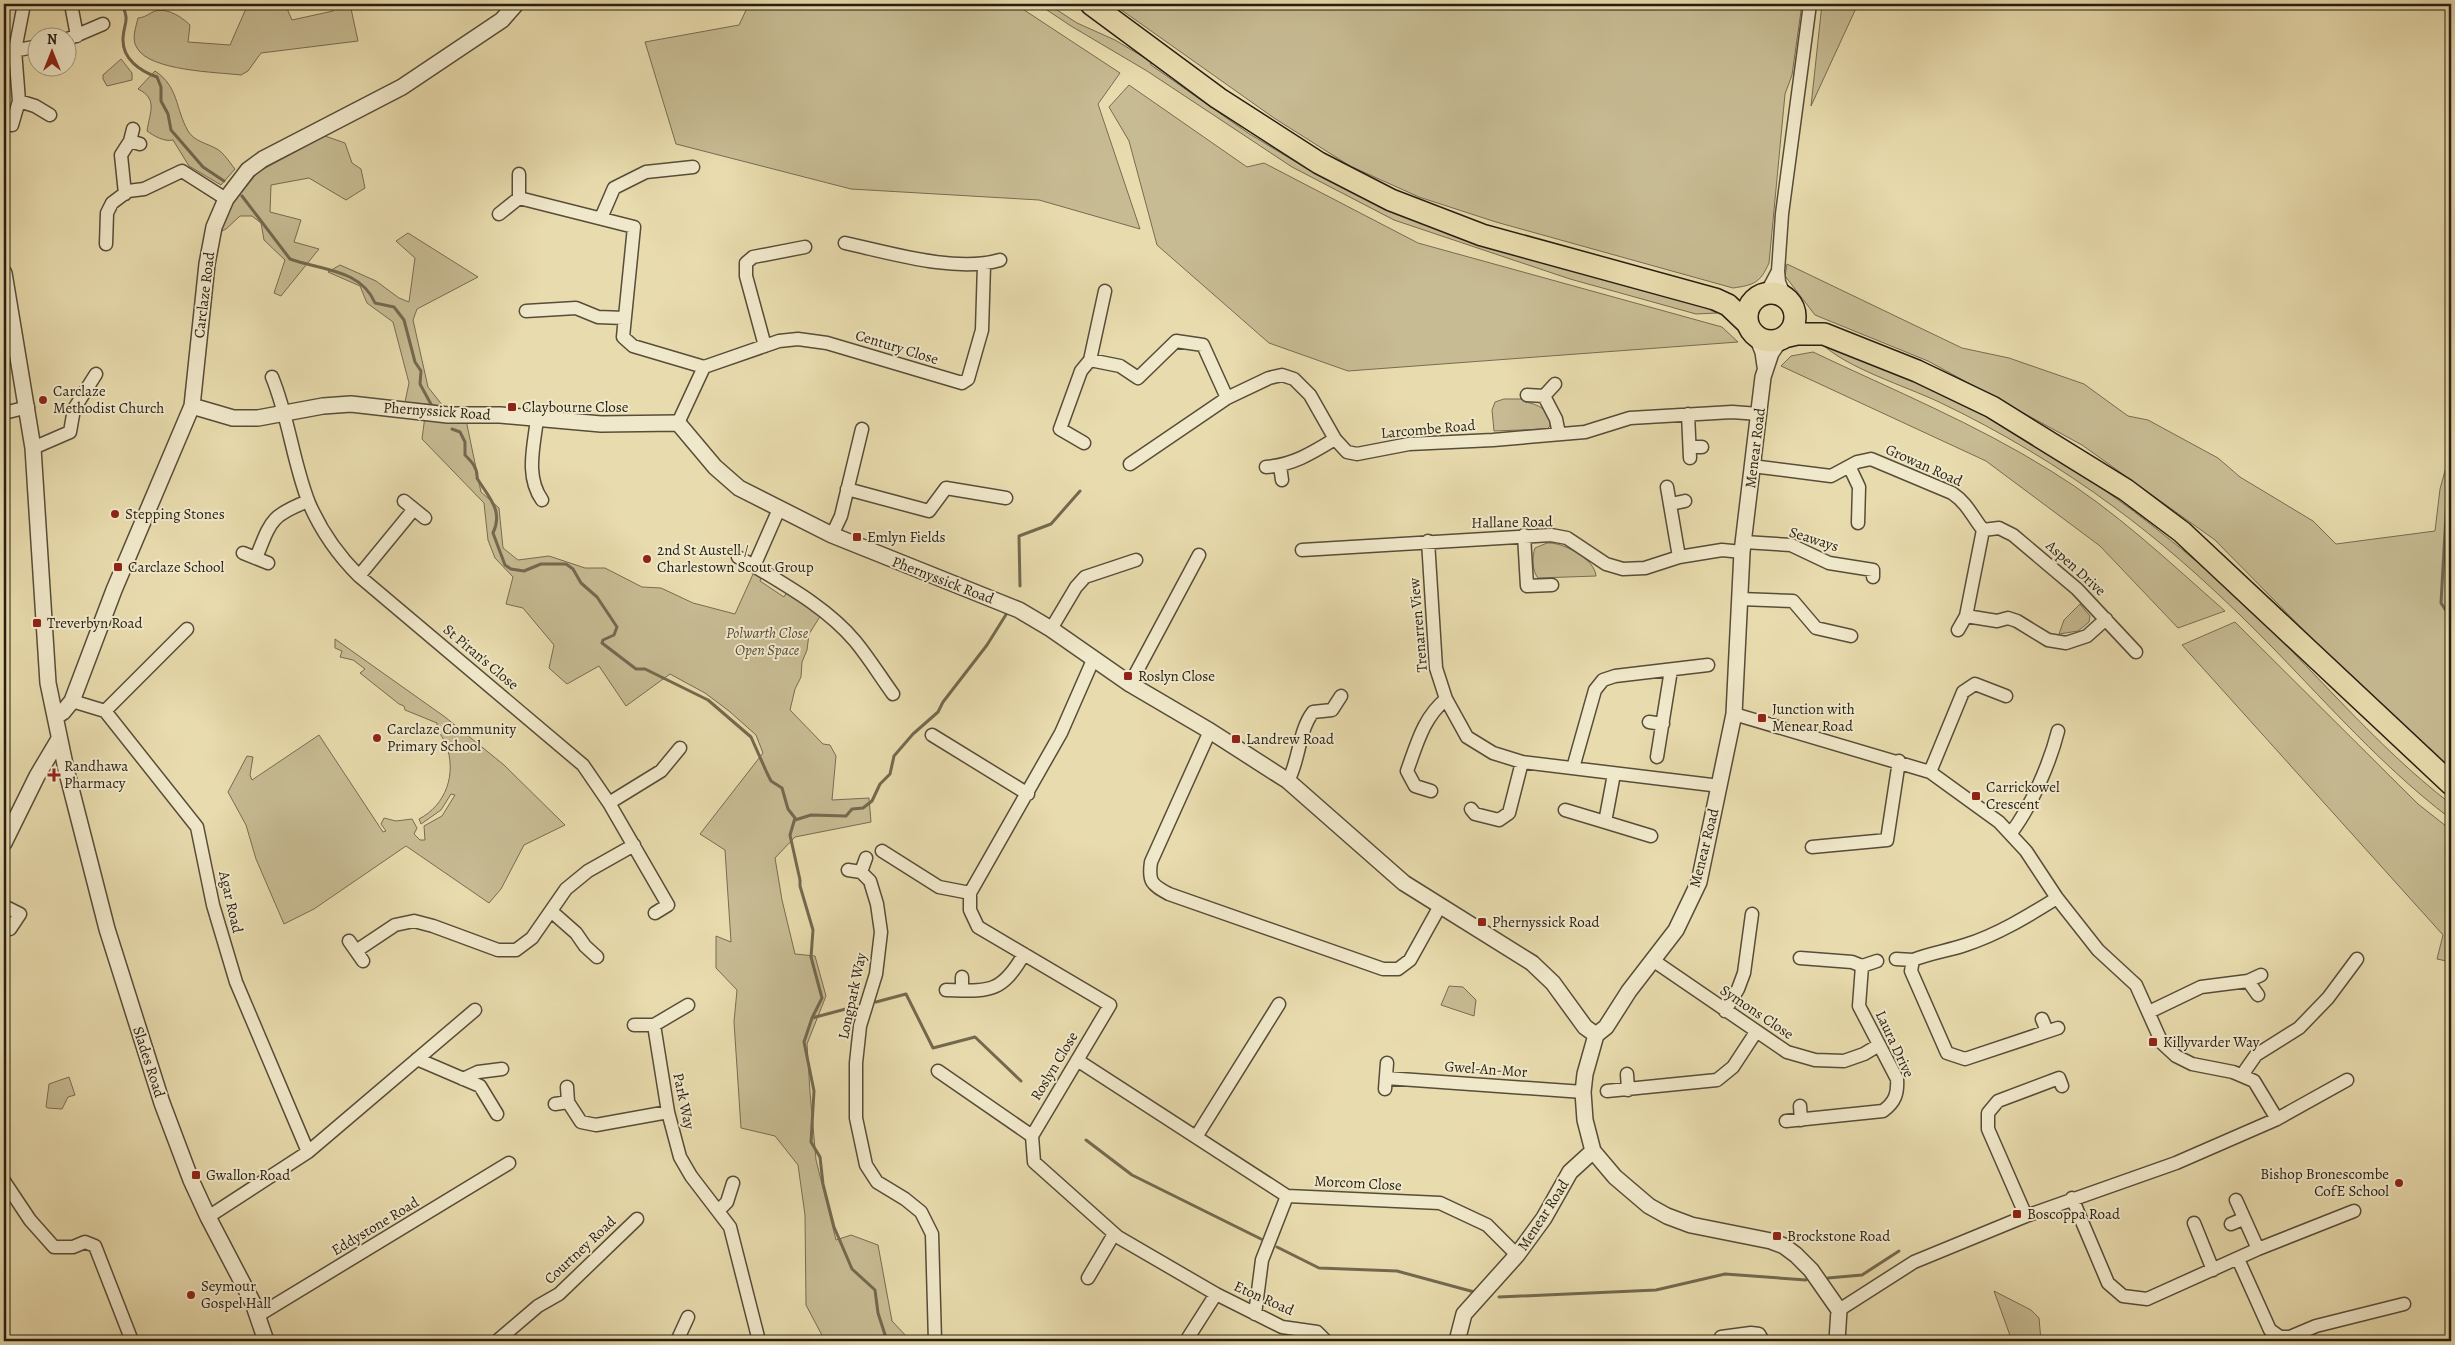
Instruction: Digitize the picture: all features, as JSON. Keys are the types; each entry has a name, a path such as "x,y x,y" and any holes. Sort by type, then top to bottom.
{"highway":[{"path":"1091,4 1218,98 1319,163 1391,200 1482,235 1715,299 1728,305 1752,331 1768,341 1797,334 1824,334"},
{"path":"1715,299 1773,293 1788,302 1800,315 1824,334 1918,371 1992,407 2126,490 2182,532 2451,784"},
{"path":"1752,331 1749,307 1758,296"},
{"path":"1782,338 1794,323 1788,302"}],"street":[{"path":"4,125 12,125 19,101 9,51 24,4"},
{"path":"71,4 72,28"},
{"name":"Carclaze Road","path":"55,717 63,712 72,701 114,590 192,406 207,264 214,227 226,199 248,170 263,159 402,87 502,20 516,4"},
{"path":"1788,302 1779,282 1778,271 1782,214 1810,4"},
{"path":"78,34 103,24"},
{"path":"9,51 28,48"},
{"path":"19,101 35,106 50,115"},
{"path":"125,194 120,155 134,138"},
{"path":"601,218 614,188 646,172 693,167"},
{"path":"106,244 107,213 112,203 125,194 144,189 182,171 226,199"},
{"path":"519,174 519,198"},
{"path":"519,198 634,227 623,337 633,346 704,368 678,423"},
{"path":"499,214 519,198"},
{"path":"846,243 922,260 984,265 1000,260"},
{"path":"765,346 746,276 746,263 753,257 805,246"},
{"name":"Century Close","path":"704,368 765,346 798,339 827,343 962,383 968,379 982,330 984,265"},
{"path":"1758,296 1772,283 1778,271"},
{"path":"4,273 28,407 33,448 48,682 59,739 37,776 4,843"},
{"path":"1084,443 1060,429 1081,371 1090,360 1105,291"},
{"path":"526,310 576,308 598,317 624,318"},
{"name":"Menear Road","path":"1457,1341 1464,1314 1517,1255 1544,1218 1570,1172 1593,1151 1584,1120 1583,1092 1585,1074 1596,1035 1606,1027 1629,991 1676,930 1699,882 1734,714 1743,547 1765,368 1763,352 1752,331"},
{"name":"Menear Road","path":"1765,368 1782,338"},
{"path":"1090,360 1120,366 1138,378 1176,341 1203,345 1227,398"},
{"path":"33,448 70,432 74,409 96,374"},
{"name":"Larcombe Road","path":"1130,464 1227,398 1269,378 1282,375 1294,379 1310,395 1335,439 1347,452 1357,454 1409,444 1493,440 1585,432 1630,418 1732,412 1759,414"},
{"name":"St Piran's Close","path":"272,377 285,414 308,501 321,529 340,556 359,576 583,765 609,803 668,905 655,913"},
{"path":"1544,396 1555,384"},
{"path":"1527,395 1544,396"},
{"path":"1544,396 1556,419 1559,434"},
{"name":"Phernyssick Road","path":"192,406 233,418 285,414 323,406 351,404 448,415 500,415 601,424 678,423 715,467 739,488 832,535 1020,610 1051,629 1130,684 1210,730 1288,781 1404,883 1532,964 1553,983 1585,1028 1596,1035"},
{"path":"4,413 28,407"},
{"path":"1688,414 1694,451"},
{"path":"537,419 532,465 534,488 542,500"},
{"path":"832,535 841,516 862,428"},
{"path":"1266,467 1280,466 1308,455 1335,439"},
{"name":"Growan Road","path":"1752,466 1831,476 1850,468 1857,462 1871,459 1952,493 1966,504 1983,530"},
{"path":"1280,466 1282,480"},
{"path":"1850,468 1859,487 1858,523"},
{"path":"847,489 929,511 946,488 1006,498"},
{"path":"1667,488 1679,557"},
{"path":"243,553 262,560 274,519 288,509 308,501"},
{"path":"404,501 425,518"},
{"path":"1671,504 1685,501"},
{"path":"359,576 414,509"},
{"path":"754,566 779,509"},
{"name":"Aspen Drive","path":"1983,530 1999,528 2009,532 2077,589 2136,652"},
{"path":"1958,630 1966,616 1983,530"},
{"path":"1524,535 1527,586 1552,585"},
{"name":"Hallane Road","path":"1302,550 1524,535 1551,535 1567,538 1606,564 1623,569 1645,568 1679,557 1743,547"},
{"name":"Trenarren View","path":"1428,541 1436,668 1446,699 1467,737 1493,753 1522,762 1720,786"},
{"name":"Seaways","path":"1743,547 1791,546 1829,563 1874,569"},
{"path":"1130,684 1199,555"},
{"path":"738,557 794,590 836,622 854,640 893,694"},
{"path":"1051,629 1076,587 1085,577 1136,560"},
{"path":"1740,599 1793,601 1816,628 1852,636"},
{"path":"1966,616 1997,621 2008,618 2017,620 2048,640 2066,643 2088,636 2106,619"},
{"path":"72,701 104,711 188,629"},
{"path":"882,851 939,887 970,893 1061,734 1093,660"},
{"path":"1573,768 1595,690 1603,680 1615,676 1708,665"},
{"path":"1657,757 1671,670"},
{"path":"1930,772 1962,692 1975,684 2006,696"},
{"path":"1288,781 1296,767 1305,723 1313,712 1332,710 1340,696"},
{"path":"1430,791 1415,786 1407,771 1425,721 1433,710 1446,699"},
{"name":"Agar Road","path":"104,711 197,827 213,905 236,982 308,1152"},
{"path":"1734,714 1899,761 1930,772 2011,833 2057,898 2098,950 2136,985 2162,1043 2176,1056 2192,1064 2242,1075 2254,1081 2277,1119"},
{"path":"1649,722 1663,724"},
{"path":"1210,730 1151,862 1149,876 1155,886 1169,894 1383,969 1398,969 1410,960 1440,906"},
{"path":"2011,833 2022,819 2033,798 2058,731"},
{"path":"932,735 1028,794"},
{"name":"Slades Road","path":"59,739 106,929 162,1103 191,1180 257,1316 266,1341"},
{"path":"609,803 661,771 681,744"},
{"path":"1812,846 1887,840 1899,761"},
{"path":"1471,809 1475,814 1499,820 1509,813 1522,762"},
{"path":"1605,822 1614,774"},
{"path":"1565,810 1651,836"},
{"path":"356,951 395,925 414,921 498,950 516,950 532,938 566,889 588,871 634,845"},
{"path":"848,870 861,872 866,858"},
{"name":"Longpark Way","path":"861,872 870,881 877,904 881,932 876,974 860,1026 856,1063 856,1118 866,1165 877,1182 905,1199 921,1212 932,1234 935,1341"},
{"name":"Roslyn Close","path":"970,893 970,910 978,926 1110,1005 1032,1136"},
{"path":"1896,960 1913,960 1925,955 1966,945 2022,920 2057,898"},
{"path":"4,906 20,914 10,929"},
{"path":"550,910 576,933 585,946 597,957"},
{"path":"1725,1011 1738,989 1744,973 1752,914"},
{"path":"946,990 962,984 988,990 1003,984 1024,954"},
{"path":"1800,958 1852,962 1862,966 1877,961"},
{"path":"2242,1075 2256,1055 2299,1028 2328,998 2357,959"},
{"path":"1913,960 1911,971 1947,1053 1965,1059 2049,1026"},
{"name":"Symons Close","path":"1654,961 1787,1052 1816,1060 1844,1061 1864,1054 1879,1045"},
{"name":"Laura Drive","path":"1786,1121 1883,1111 1893,1104 1898,1090 1897,1080 1859,1006 1862,966"},
{"path":"2149,1012 2201,987 2248,981 2261,974"},
{"path":"2248,981 2258,995"},
{"path":"1196,1137 1279,1004"},
{"path":"634,1025 654,1025 688,1005"},
{"path":"208,1217 308,1152 475,1010"},
{"name":"Park Way","path":"654,1025 668,1112 680,1158 691,1176 730,1227 759,1341"},
{"path":"1607,1092 1717,1080 1732,1067 1756,1032"},
{"path":"417,1059 480,1086 497,1114"},
{"path":"1077,1060 1287,1196 1262,1260 1255,1314"},
{"name":"Gwel-An-Mor","path":"1388,1063 1386,1084 1583,1092"},
{"path":"463,1079 478,1072 502,1069"},
{"path":"938,1071 1032,1136 1034,1162 1114,1234 1216,1294 1186,1341"},
{"path":"1627,1074 1628,1090"},
{"path":"2026,1216 1988,1129 1988,1113 1998,1101 2059,1078 2062,1086"},
{"path":"1839,1310 1914,1262 2072,1198 2176,1163 2277,1119 2347,1080"},
{"path":"568,1087 568,1102 580,1122 596,1125 668,1112"},
{"path":"555,1104 568,1102"},
{"path":"1800,1106 1802,1120"},
{"path":"1593,1151 1615,1177 1649,1206 1667,1216 1691,1224 1760,1238 1784,1246 1811,1270 1839,1310 1837,1341"},
{"name":"Eddystone Road","path":"257,1316 509,1163"},
{"path":"4,1181 30,1220 54,1247 73,1247 85,1242 96,1246 132,1341"},
{"path":"718,1211 727,1202 733,1183"},
{"name":"Morcom Close","path":"1287,1196 1440,1203 1487,1224 1517,1255"},
{"path":"2072,1198 2108,1283 2123,1296 2147,1299 2258,1249 2354,1210"},
{"path":"2236,1200 2258,1249"},
{"name":"Courtney Road","path":"497,1341 538,1306 559,1294 637,1219"},
{"path":"2231,1224 2243,1219"},
{"path":"2194,1222 2206,1236 2213,1270"},
{"path":"1088,1278 1114,1234"},
{"path":"2238,1259 2270,1330 2280,1339 2396,1302"},
{"name":"Eton Road","path":"1216,1294 1282,1327 1317,1332 1326,1341"},
{"path":"677,1341 688,1317"},
{"path":"1721,1338 1750,1333 1759,1334 1763,1341"}],"green space":[{"path":"248,4 285,4 292,20 333,11 333,4 350,4 358,41 261,53 248,71 241,75 184,69 155,62 144,56 135,44 134,33 138,18 163,10 178,16 190,25 188,42 230,45"},
{"path":"749,4 1015,4 1120,73 1098,104 1140,229 1039,200 851,189 676,144 645,42 739,25"},
{"path":"1038,4 1048,4 1077,23 1115,40 1150,61 1151,65 1248,133 1304,167 1398,214 1516,255 1703,306 1717,313 1696,314 1570,279 1394,220 1292,167 1147,71"},
{"path":"1113,4 1802,4 1792,75 1785,94 1769,263 1763,275 1755,282 1733,288 1496,222 1419,197 1350,166 1274,118"},
{"path":"1822,4 1856,4 1857,6 1811,106"},
{"path":"121,59 132,73 132,80 107,86 103,75"},
{"path":"155,71 163,77 173,91 184,122 191,135 220,151 235,169 221,185 189,166 173,140 156,137 147,131 151,112 150,101 138,89"},
{"path":"1129,85 1247,167 1264,163 1418,243 1722,327 1738,342 1348,371 1269,343 1157,245 1129,141 1109,107"},
{"path":"325,136 345,143 352,163 361,169 365,188 346,200 309,178 271,185 270,212 301,220 294,242 319,249 281,296 274,293 285,260 264,240 261,223 252,216 240,216 226,229 218,233 228,209 258,172"},
{"path":"408,233 478,277 417,309 413,320 428,387 443,406 405,402 409,383 393,322 367,303 360,286 328,272 340,265 376,281 399,298 409,302 415,258 396,241"},
{"path":"1787,264 1962,348 2009,358 2084,384 2128,416 2148,420 2218,458 2240,477 2313,521 2336,544 2435,531 2440,489 2451,449 2451,769 2391,719 2215,540 2082,445 1928,361 1815,315 1785,276"},
{"path":"1822,344 1923,384 1982,413 2051,454 2149,523 2241,601 2369,731 2451,804 2451,819 2422,796 2369,747 2211,587 2131,520 2093,492 2007,437 1939,402 1861,369 1833,353"},
{"path":"1813,352 1964,423 2023,454 2075,486 2162,555 2225,611 2178,628 2100,546 1986,461 1781,366 1791,356"},
{"path":"1504,399 1523,399 1525,402 1535,404 1549,416 1550,426 1547,429 1494,431 1492,410 1495,402"},
{"name":"Polwarth Close Open Space","path":"425,416 466,420 481,492 499,508 503,548 518,560 549,556 585,568 605,568 642,587 661,588 693,603 735,614 754,572 762,576 760,581 784,597 788,590 821,615 809,634 807,650 802,662 801,677 795,689 790,710 823,744 830,745 836,756 832,800 869,798 871,822 795,837 775,858 782,900 795,954 815,956 826,996 807,1044 816,1160 836,1240 851,1235 878,1245 892,1321 908,1338 908,1341 825,1341 806,1305 805,1215 798,1165 775,1136 741,1128 734,1022 737,990 716,968 716,936 731,942 725,850 700,834 763,753 756,735 705,693 670,674 626,706 599,666 567,684 549,668 554,645 523,608 506,604 513,577 495,558 488,540 484,503 422,439"},
{"path":"1547,543 1561,545 1577,553 1590,564 1596,576 1538,578 1533,560 1535,548"},
{"path":"2080,604 2090,616 2089,622 2078,631 2059,634 2064,620"},
{"path":"2235,622 2418,804 2451,830 2451,962 2437,959 2443,935 2182,645"},
{"name":"Carclaze Community Primary School","path":"335,639 445,717 504,765 565,825 524,845 501,889 489,903 406,846 314,909 284,924 256,859 246,825 228,792 247,756 253,757 250,775 252,780 319,735 383,832 386,831 381,824 384,818 396,821 412,819 417,828 414,834 420,840 425,840 424,826 442,816 455,795 451,794 441,810 421,824 419,819 436,806 447,788 449,777 449,755 437,723 405,710 404,706 360,673 365,669 353,660 340,657 342,651 335,648"},
{"path":"1449,986 1463,987 1476,1000 1474,1016 1441,1005"},
{"path":"69,1077 75,1095 68,1097 62,1109 46,1107 49,1084"},
{"path":"1994,1291 2031,1310 2039,1318 2041,1341 2012,1341"}],"waterway":[{"path":"122,4 126,19 123,45 129,58 139,68 157,77 161,87 161,101 168,114 171,130 203,167 224,181"},
{"path":"242,196 290,259 350,277 369,292 375,303 394,307 404,320 415,362 421,371 420,384 432,406"},
{"path":"452,429 460,432 465,442 465,455 474,465 477,478 496,510 496,525 493,533 505,565 511,569 524,571 541,564 566,564 573,569 581,583 597,597 617,627 614,635 603,640 602,643 636,669 645,669 708,700 751,737 771,781 782,788 788,809 795,818 790,835 800,886 813,930 811,957 822,998 812,1018 804,1042 814,1091 811,1142 820,1157 823,1184 834,1227 852,1269 875,1290 878,1313 887,1341"},
{"path":"2451,474 2448,479 2441,603 2451,618"},
{"path":"1020,586 1019,536 1051,524 1080,491"},
{"path":"795,820 811,815 846,816 852,809 863,808 872,801 880,784 890,774 894,756 913,734 938,712 943,702 987,645 1007,613"},
{"path":"876,1002 906,994 933,1048 975,1037 1021,1081"},
{"path":"812,1018 857,1006"},
{"path":"1086,1140 1132,1175 1261,1239"},
{"path":"1277,1247 1319,1268 1397,1271 1478,1293"},
{"path":"1828,1278 1862,1275 1899,1251"},
{"path":"1499,1297 1656,1290 1725,1274 1806,1280"}],"place":[{"name":"Carclaze Methodist Church","path":"43,400"},
{"name":"Claybourne Close","path":"512,407"},
{"name":"Stepping Stones","path":"115,514"},
{"name":"Emlyn Fields","path":"857,537"},
{"name":"2nd St Austell / Charlestown Scout Group","path":"647,559"},
{"name":"Carclaze School","path":"118,567"},
{"name":"Treverbyn Road","path":"37,623"},
{"name":"Roslyn Close","path":"1128,676"},
{"name":"Junction with Menear Road","path":"1762,718"},
{"name":"Carclaze Community Primary School","path":"377,738"},
{"name":"Landrew Road","path":"1236,739"},
{"name":"Randhawa Pharmacy","path":"54,775"},
{"name":"Carrickowel Crescent","path":"1976,796"},
{"name":"Phernyssick Road","path":"1482,922"},
{"name":"Killyvarder Way","path":"2153,1042"},
{"name":"Gwallon Road","path":"196,1175"},
{"name":"Bishop Bronescombe CofE School","path":"2399,1183"},
{"name":"Boscoppa Road","path":"2017,1214"},
{"name":"Brockstone Road","path":"1777,1236"},
{"name":"Seymour Gospel Hall","path":"191,1295"}]}
